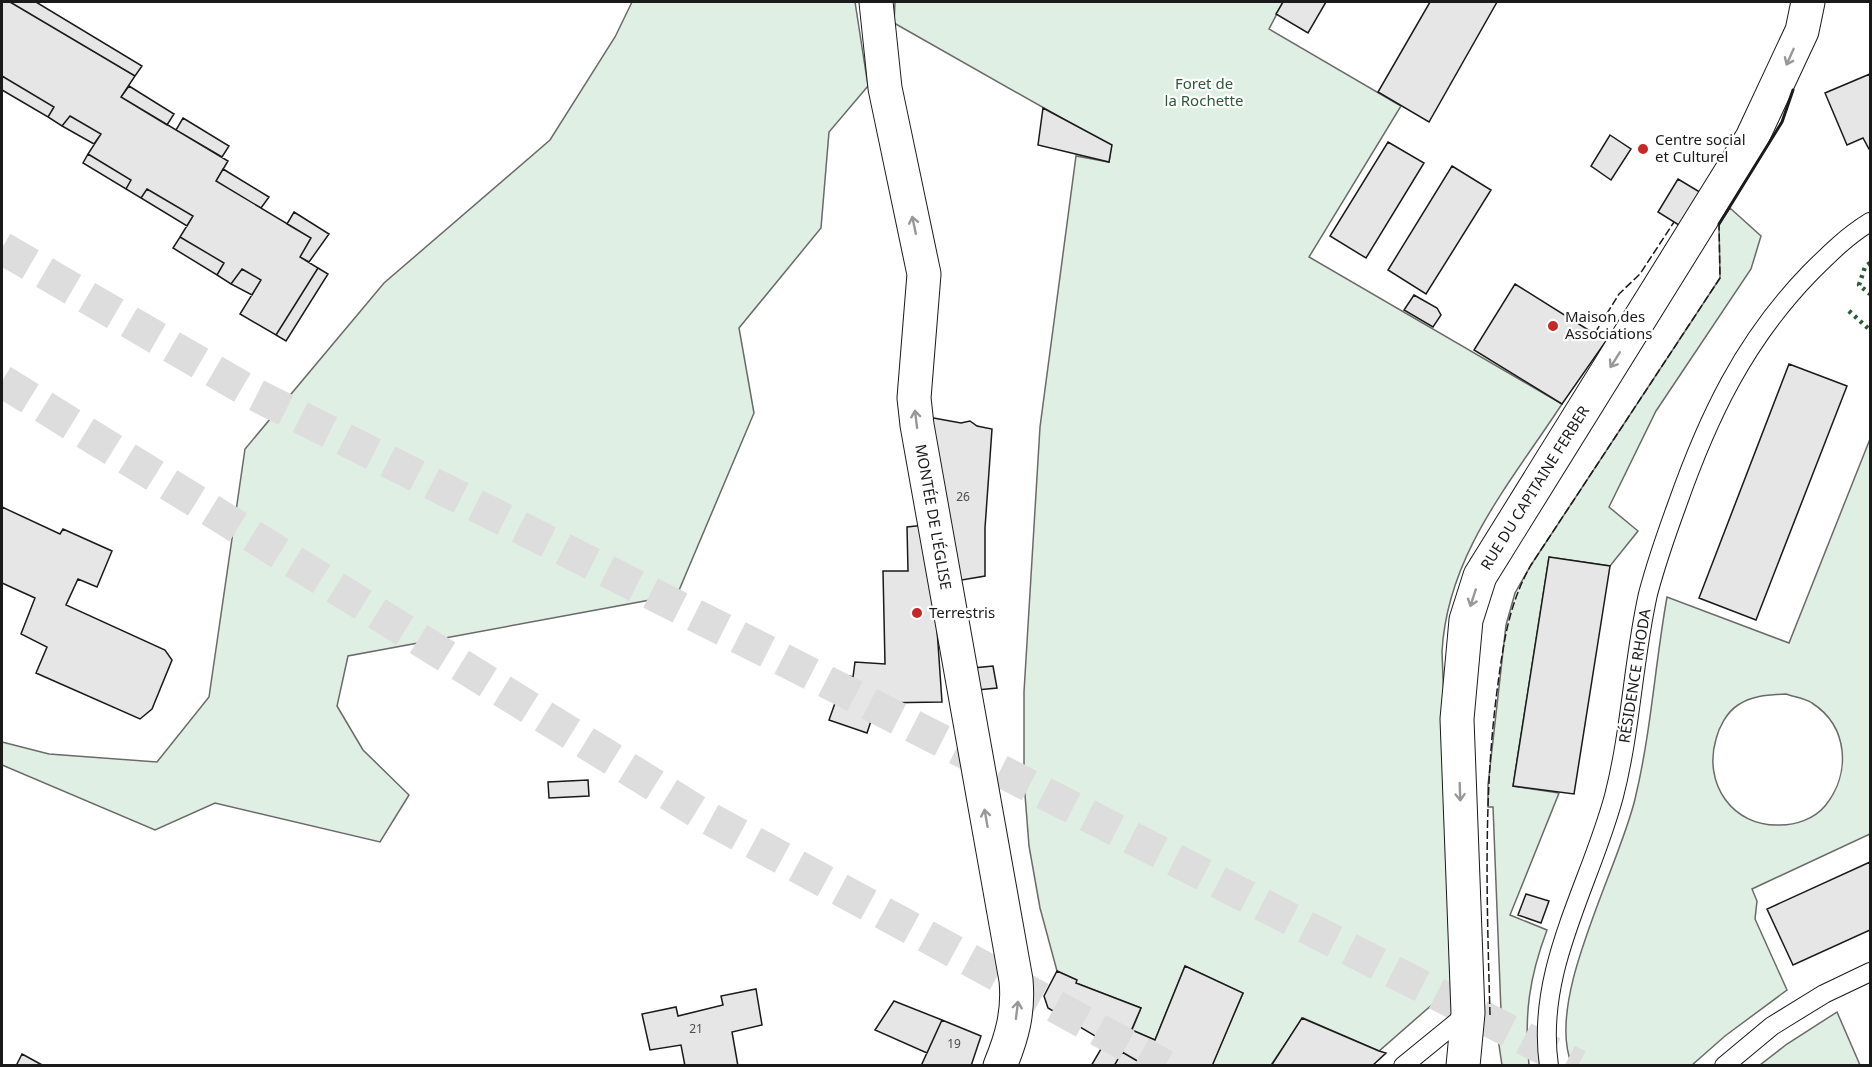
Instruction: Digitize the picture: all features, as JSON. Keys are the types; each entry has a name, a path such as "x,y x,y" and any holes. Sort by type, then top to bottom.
{"street":[{"name":"MONTÉE DE L'ÉGLISE","path":"876,2 885,88 924,274 914,398 917,425 1016,980 1016,1019 1012,1037 1000,1065"},
{"name":"RUE DU CAPITAINE FERBER","path":"1463,1065 1468,1013 1457,719 1466,620 1480,576 1752,138 1802,31 1808,2"}],"lane":[{"name":"RÉSIDENCE RHODA","path":"1548,1065 1546,1023 1558,955 1614,797 1648,596 1657,562 1697,448 1738,365 1779,305 1838,245 1870,222"},
{"path":"1724,1065 1772,1026 1824,994 1870,972"},
{"path":"1403,1065 1468,1013"}],"green space":[{"path":"632,2 855,2 868,86 829,132 821,228 739,328 754,413 677,595 348,656 337,706 363,750 409,795 380,842 215,803 155,830 2,765 2,742 49,754 157,762 209,697 245,449 384,283 550,140 615,37"},
{"name":"Foret de la Rochette","path":"895,2 1283,2 1269,29 1401,106 1309,257 1562,404 1485,521 1456,583 1447,617 1442,652 1455,976 1450,989 1379,1051 1303,1018 1271,1065 1212,1065 1243,993 1185,966 1155,1040 1132,1030 1141,1008 1076,983 1076,980 1057,971 1040,908 1029,846 1024,782 1024,692 1040,427 1076,156 1109,162 1111,146 894,23"},
{"path":"1730,208 1761,236 1751,269 1656,411 1609,507 1638,531 1610,566 1549,557 1513,786 1559,793 1510,915 1547,930 1536,964 1529,997 1527,1030 1529,1065 1502,1065 1494,1012 1501,1011 1493,807 1488,807 1488,785 1506,625 1515,593 1531,565 1720,278 1719,224"},
{"path":"1870,439 1870,834 1752,889 1757,901 1755,919 1787,990 1725,1036 1692,1065 1572,1065 1566,1038 1568,1006 1575,970 1627,828 1635,799 1645,749 1667,597 1789,643","holes":["1786,694 1812,703 1824,713 1839,738 1842,766 1833,793 1825,806 1816,814 1792,824 1763,824 1748,819 1725,799 1718,786 1713,755 1719,730 1730,712 1738,705 1761,696"]},
{"path":"1837,1012 1860,1065 1760,1065 1787,1044"}],"building":[{"path":"2,2 10,2 135,76 121,97 228,161 216,181 311,238 300,257 318,268 276,335 240,314 261,280 242,269 231,284 217,275 224,263 180,237 193,216 147,189 141,198 126,189 131,180 88,154 101,134 70,116 62,126 48,117 54,107 2,76"},
{"path":"10,2 36,2 142,66 135,76"},
{"path":"1283,2 1326,2 1308,33 1276,14"},
{"path":"1430,2 1497,2 1429,122 1378,92"},
{"path":"1870,74 1869,149 1863,138 1847,145 1825,93"},
{"path":"2,76 54,107 48,117 2,90"},
{"path":"129,86 174,114 167,125 121,97"},
{"path":"1043,108 1112,145 1109,162 1038,145"},
{"path":"70,116 101,134 94,144 62,126"},
{"path":"183,118 229,146 222,157 176,130"},
{"path":"1610,135 1631,149 1611,180 1591,166"},
{"path":"1388,142 1424,163 1366,258 1330,236"},
{"path":"88,154 131,180 126,189 83,163"},
{"path":"1452,166 1491,190 1426,294 1388,270"},
{"path":"223,169 269,197 261,208 216,181"},
{"path":"1678,179 1703,194 1682,227 1658,212"},
{"path":"147,189 193,216 187,226 141,198"},
{"path":"294,212 329,234 309,262 300,257 311,238 287,224"},
{"path":"180,237 224,263 217,275 173,248"},
{"path":"318,268 328,274 286,341 276,335"},
{"path":"242,269 261,280 252,295 231,284"},
{"path":"1515,284 1606,341 1562,404 1474,350"},
{"path":"1414,295 1437,308 1441,315 1433,327 1404,310"},
{"path":"1789,364 1847,386 1756,620 1699,598"},
{"path":"928,417 961,423 970,421 977,426 992,429 985,528 985,576 956,581"},
{"path":"2,507 60,534 63,529 112,551 97,587 78,579 66,605 165,650 172,660 152,709 140,719 36,673 47,647 21,634 35,598 2,583"},
{"path":"925,525 933,571 942,702 877,703 867,733 829,720 845,675 853,677 855,662 885,664 883,571 908,571 907,527"},
{"path":"1549,557 1610,566 1574,794 1513,786"},
{"path":"993,666 997,688 977,690 973,668"},
{"path":"588,780 589,796 549,798 548,782"},
{"path":"1870,862 1870,930 1793,965 1767,909"},
{"path":"1526,894 1549,901 1541,923 1518,915"},
{"path":"1185,966 1243,993 1212,1066 1146,1066 1122,1052 1132,1030 1155,1040"},
{"path":"1057,971 1077,980 1076,983 1141,1008 1122,1052 1048,1008 1044,996"},
{"path":"756,989 762,1025 732,1032 738,1066 685,1066 681,1045 650,1050 642,1014 676,1007 678,1016 723,1005 721,996"},
{"path":"894,1001 942,1020 927,1053 875,1030"},
{"path":"1302,1018 1386,1053 1372,1066 1271,1066"},
{"path":"942,1020 981,1036 971,1066 921,1066"},
{"path":"1105,1042 1122,1052 1114,1066 1091,1066"},
{"path":"1122,1052 1146,1066 1114,1066"},
{"path":"22,1054 44,1066 16,1066"}],"tunnel":[{"path":"2,248 250,392 770,653 1578,1066"},
{"path":"2,381 701,814 1165,1066"}],"hedge":[{"path":"1870,263 1865,267 1859,285 1870,294"},
{"path":"1849,311 1870,330"}],"fence":[{"path":"1595,333 1619,294 1640,274 1674,222"},
{"path":"1490,1015 1487,853 1490,772 1499,674 1512,611 1531,565 1720,278 1719,224"}],"wall":[{"path":"1719,224 1782,122 1793,90"}],"place":[{"name":"Centre social et Culturel","path":"1643,149"},
{"name":"Maison des Associations","path":"1553,326"},
{"name":"Terrestris","path":"917,613"}]}
